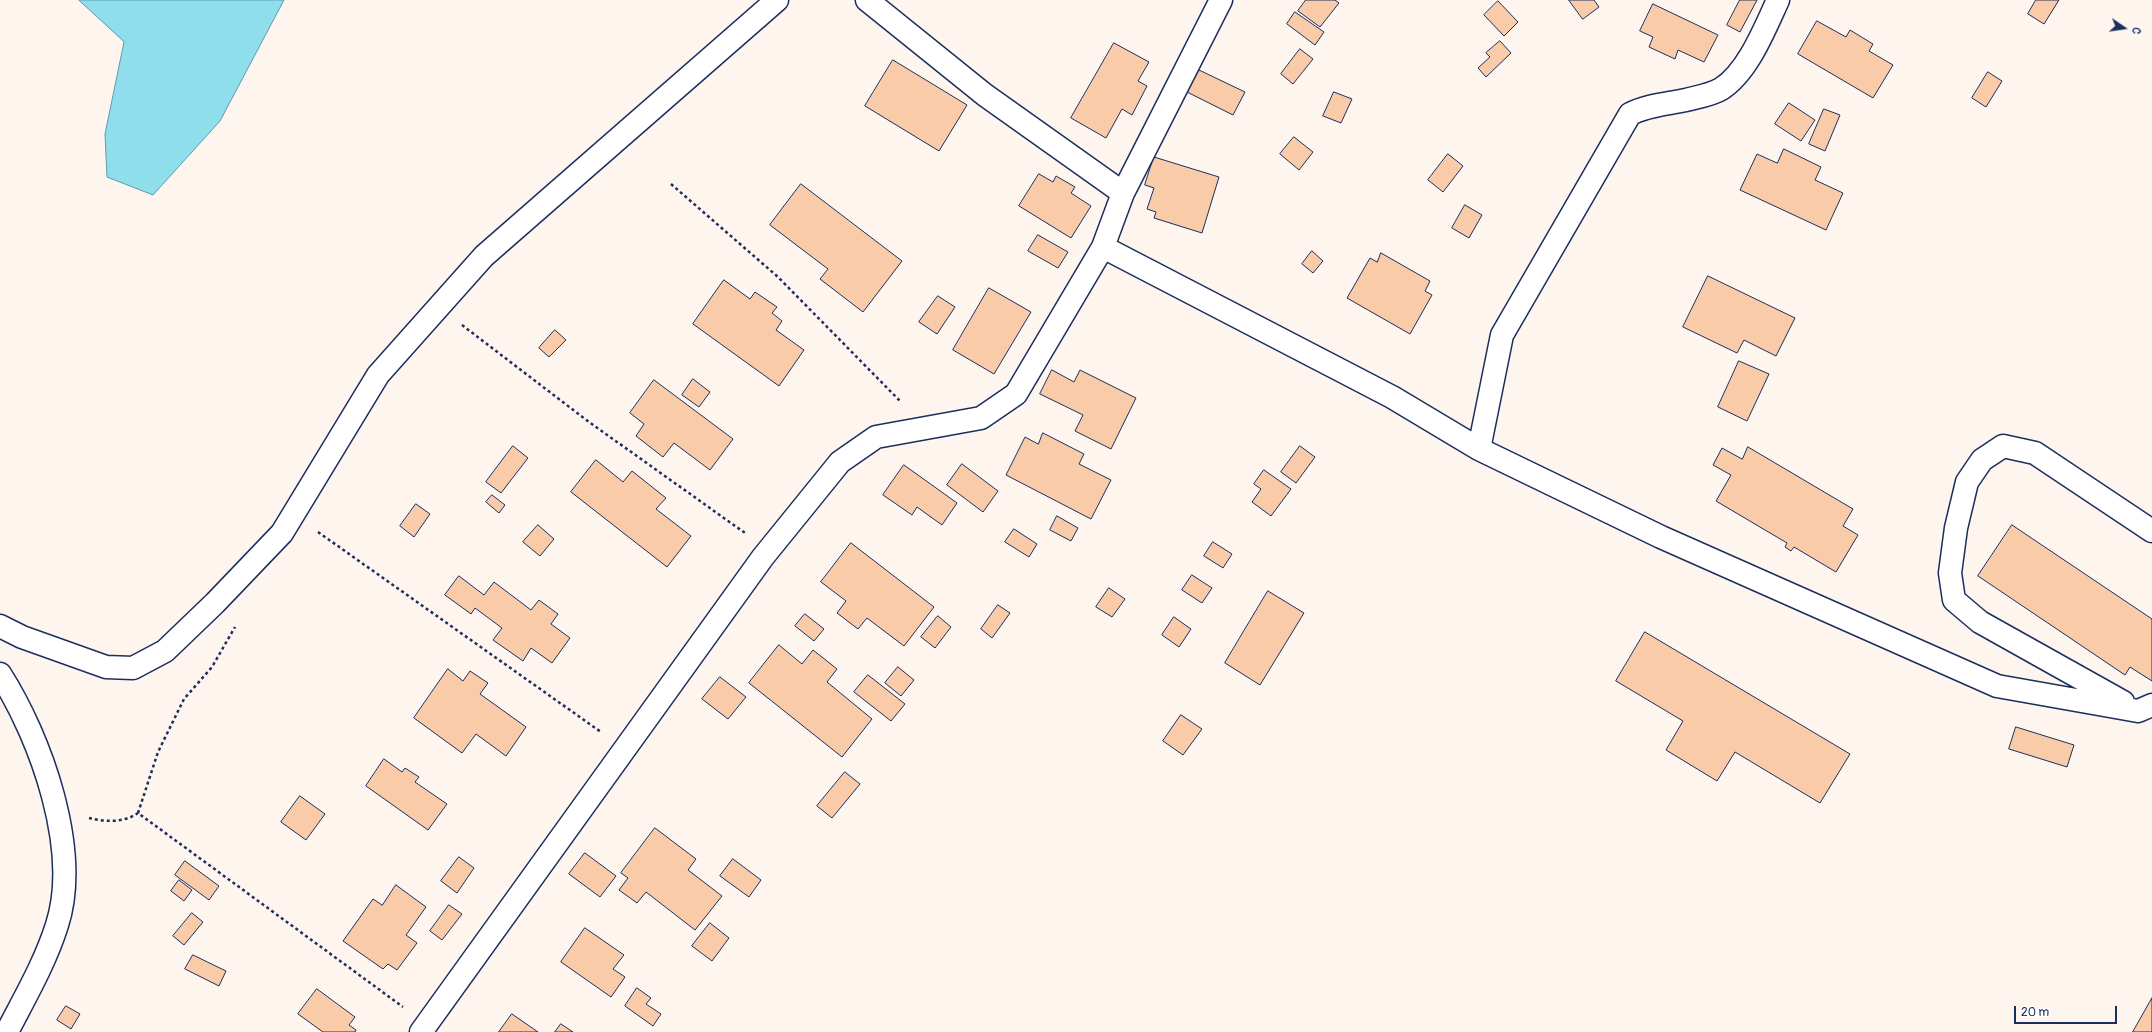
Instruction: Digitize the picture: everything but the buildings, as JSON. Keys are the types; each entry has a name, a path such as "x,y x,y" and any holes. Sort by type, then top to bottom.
{"street":[{"path":"0,626 22,637 106,667 133,668 166,651 216,603 277,538 294,515 378,375 484,256 777,0"},
{"path":"867,0 984,95 1123,193"},
{"path":"424,1028 768,550 840,462 876,437 981,418 1016,394 1103,246 1123,193 1221,0"},
{"path":"1479,449 1502,335 1630,114 1640,109 1696,98 1720,90 1736,77 1763,34 1778,0"},
{"path":"1103,246 1392,397 1479,449 1661,537 1997,686 2147,710"},
{"path":"2147,710 1980,622 1954,600 1950,573 1956,528 1967,482 1982,460 2003,446 2035,453 2152,531"},
{"path":"0,674 14,695 39,753 53,798 63,845 64,880 57,924 40,968 7,1032"}],"path":[{"path":"671,184 778,277 926,428"},
{"path":"438,308 589,422 768,550"},
{"path":"294,515 624,749"},
{"path":"53,798 70,813 103,821 130,819 138,813 158,752 184,699 212,667 236,624"},
{"path":"138,813 424,1028"}],"water":[{"path":"79,0 284,0 220,121 153,195 107,177 105,134 124,42"}]}
